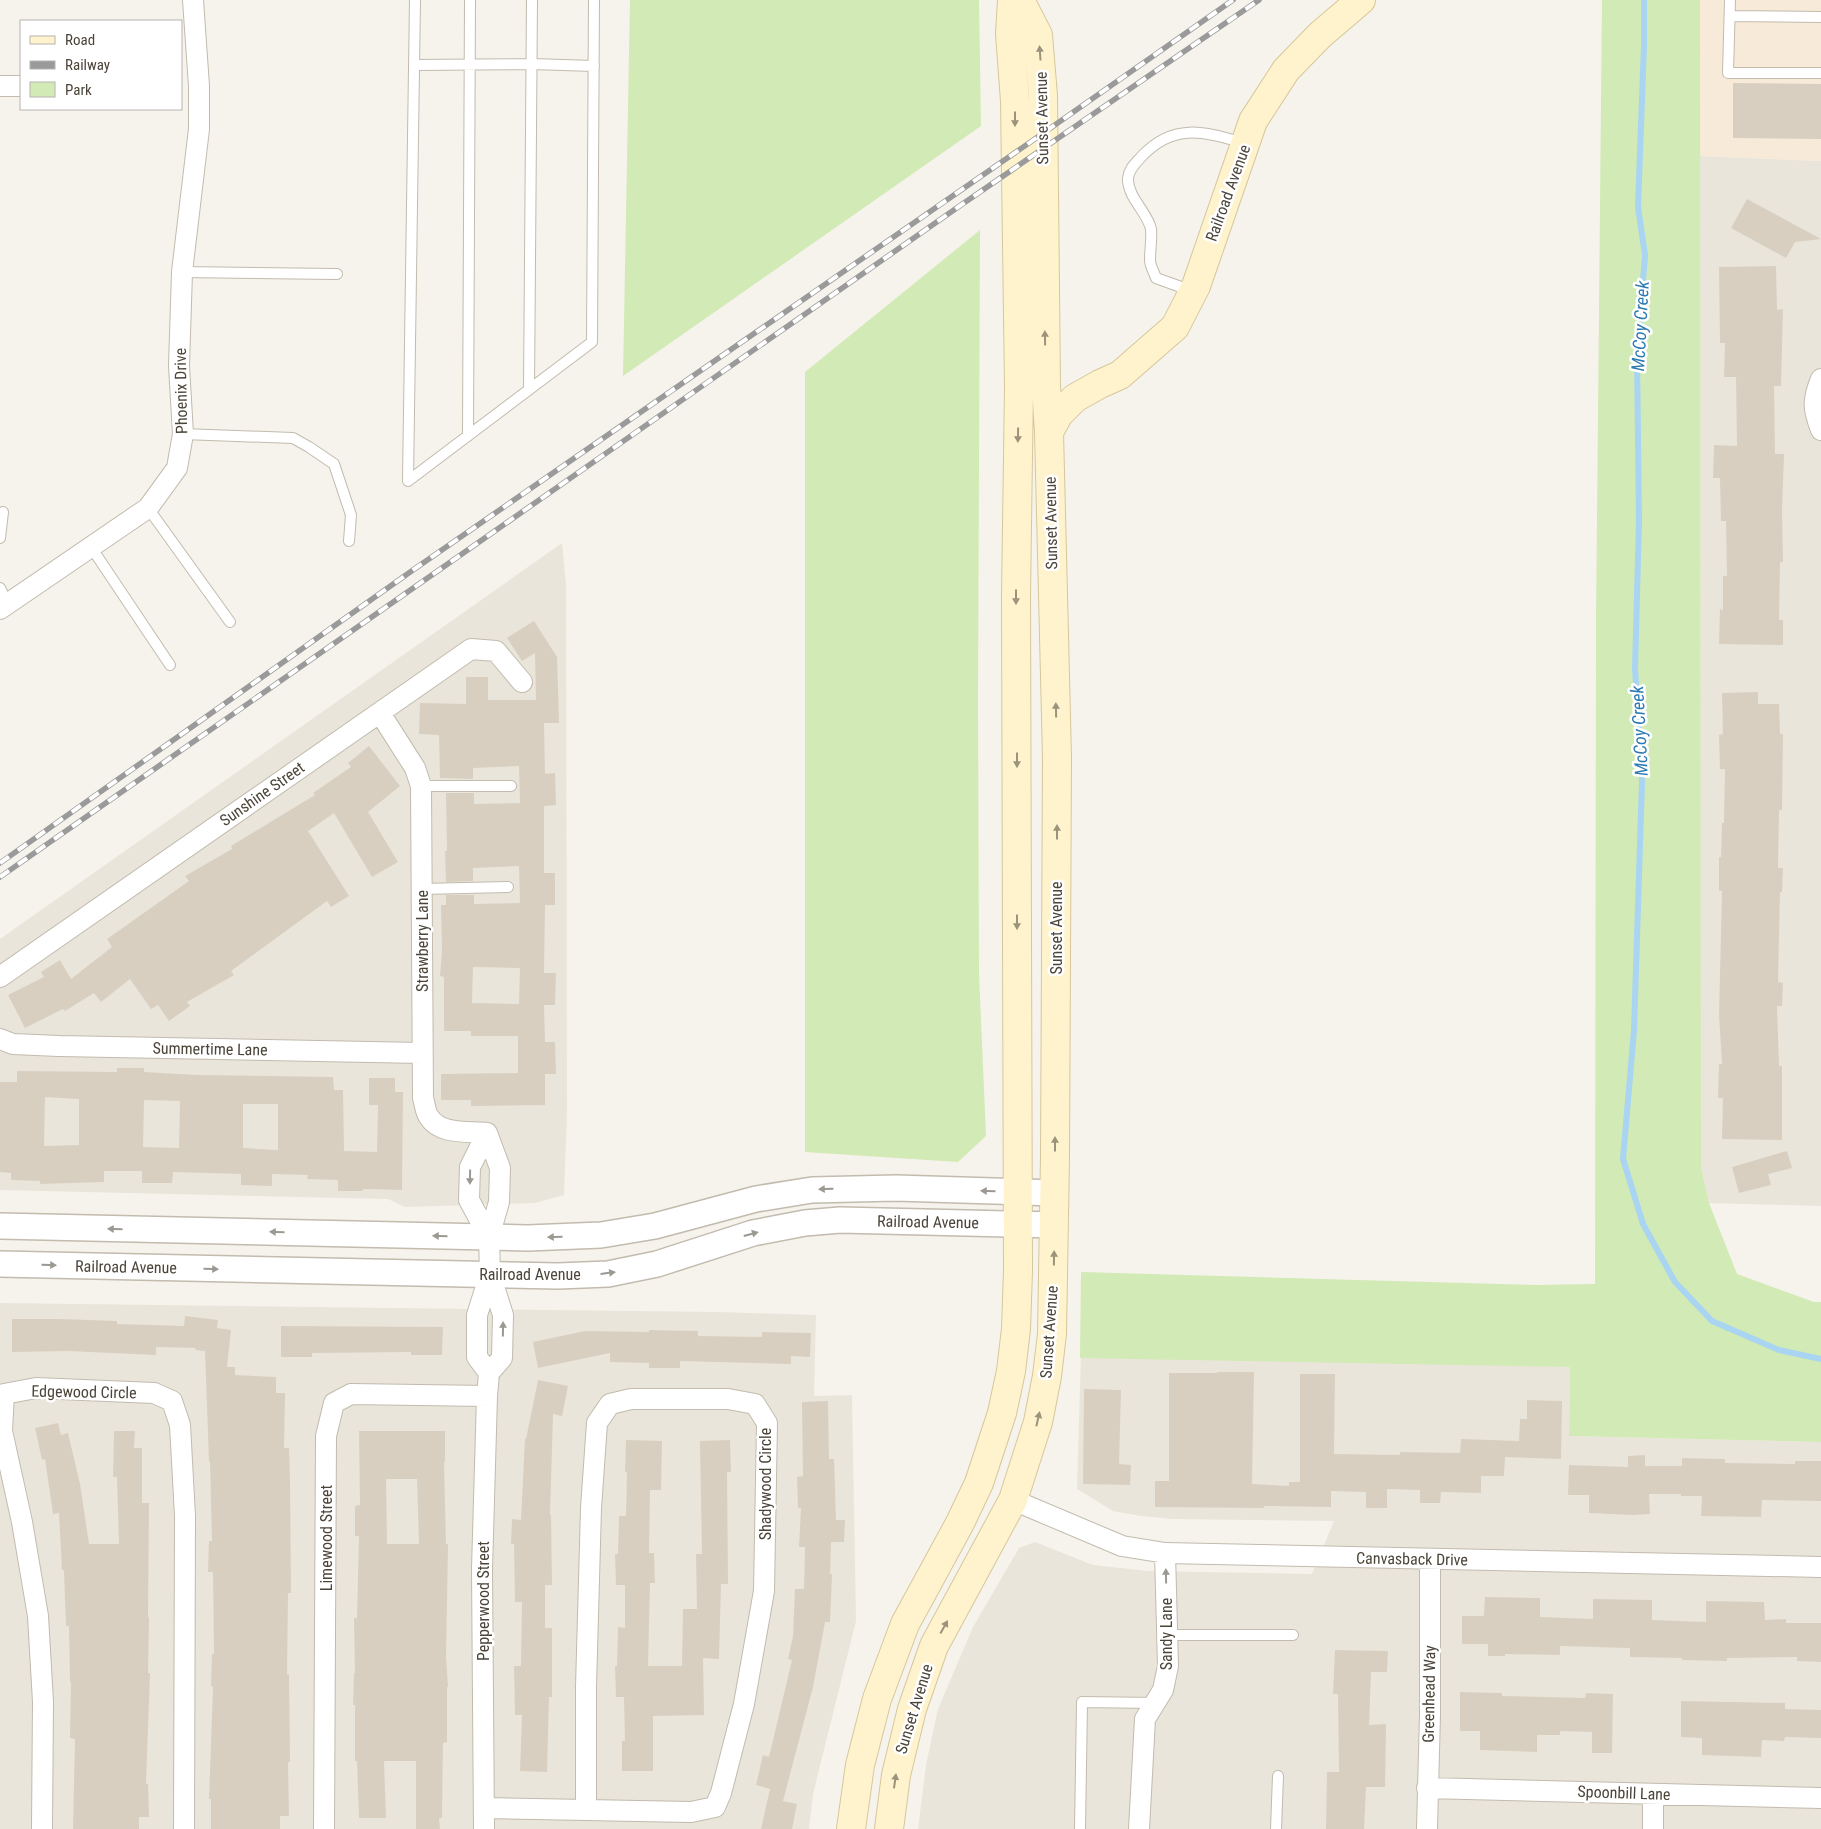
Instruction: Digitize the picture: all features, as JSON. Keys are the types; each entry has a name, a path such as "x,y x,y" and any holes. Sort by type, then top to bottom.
{"main road":[{"name":"Sunset Avenue","path":"851,1829 860,1765 876,1699 904,1624 960,1524 979,1483 1002,1413 1011,1371 1016,1329 1018,1224 1016,596 1019,386 1015,101 1010,34 1012,0"},
{"name":"Sunset Avenue","path":"889,1829 896,1775 912,1709 934,1646 1013,1500 1038,1422 1047,1376 1052,1334 1055,1193 1057,758 1049,432 1046,386 1043,96 1038,35 1020,0"},
{"name":"Railroad Avenue","path":"1049,432 1059,414 1074,398 1120,375 1175,326 1193,291 1253,121 1286,70 1320,35 1361,0"},
{"name":"Railroad Avenue","path":"1019,386 1076,387 1100,384"}],"street":[{"name":"Phoenix Drive","path":"3,600 91,547 148,508 177,468 183,434 179,366 182,272 199,129 190,86 193,0"},
{"path":"0,86 20,86"},
{"path":"1821,379 1814,396 1814,411 1821,430"},
{"name":"Sunshine Street","path":"0,977 471,649 496,652 522,682"},
{"name":"Strawberry Lane","path":"380,713 415,768 421,786 423,1098 428,1116 444,1130 487,1133"},
{"name":"Summertime Lane","path":"0,1039 13,1044 58,1046 422,1053"},
{"path":"487,1133 500,1168 499,1202 488,1237"},
{"path":"487,1133 470,1167 469,1200 488,1237"},
{"name":"Railroad Avenue","path":"0,1226 488,1237 601,1235 655,1226 756,1199 812,1190 888,1188 1055,1193"},
{"name":"Railroad Avenue","path":"0,1264 558,1276 608,1274 657,1264 753,1233 840,1220 1054,1225"},
{"name":"Pepperwood Street","path":"484,1829 482,1568 488,1373 477,1357 477,1315 490,1274 488,1237"},
{"name":"Edgewood Circle","path":"42,1829 43,1702 38,1616 22,1522 2,1431 4,1394 36,1388 154,1393 172,1402 180,1425 185,1516 184,1829"},
{"name":"Limewood Street","path":"324,1829 326,1436 334,1403 351,1394 487,1396"},
{"name":"Shadywood Circle","path":"484,1808 586,1810 691,1812 715,1807 721,1793 744,1704 764,1591 767,1423 755,1404 728,1399 630,1399 610,1404 597,1423 591,1508 586,1657 586,1810"},
{"name":"Canvasback Drive","path":"1013,1500 1122,1546 1165,1553 1821,1567"},
{"name":"Sandy Lane","path":"1139,1829 1145,1719 1164,1690 1168,1666 1165,1553"},
{"name":"Greenhead Way","path":"1427,1829 1430,1714 1430,1559"},
{"name":"Spoonbill Lane","path":"1428,1788 1821,1798"},
{"path":"1653,1794 1653,1829"}],"lane":[{"path":"415,0 408,481 592,342 594,0"},
{"path":"468,436 470,0"},
{"path":"529,390 532,0"},
{"path":"1730,0 1728,73 1821,72"},
{"path":"1730,16 1821,17"},
{"path":"414,66 470,64 594,66"},
{"path":"1193,291 1156,278 1150,262 1151,228 1130,189 1128,176 1132,167 1151,146 1168,136 1184,132 1203,132 1245,144"},
{"path":"182,272 337,274"},
{"path":"183,434 293,438 309,447 334,464 351,516 349,541"},
{"path":"148,508 230,622"},
{"path":"0,538 3,512"},
{"path":"91,547 170,665"},
{"path":"421,786 511,786"},
{"path":"422,889 508,887"},
{"path":"1168,1635 1293,1635"},
{"path":"1080,1829 1082,1702 1155,1703"},
{"path":"1276,1829 1278,1776"}],"shaded area":[{"path":"1699,0 1821,0 1821,161 1700,156"},
{"path":"1700,156 1821,161 1821,1206 1709,1203 1701,1167"},
{"path":"562,543 566,585 567,1111 564,1195 535,1203 405,1207 388,1199 0,1190 0,939"},
{"path":"0,1303 717,1312 816,1315 814,1396 852,1395 856,1621 813,1794 809,1829 0,1829"},
{"path":"1081,1354 1570,1367 1569,1436 1821,1442 1821,1829 918,1829 926,1765 938,1709 973,1627 1019,1548 1035,1542 1093,1565 1148,1571 1312,1574 1334,1521 1173,1519 1141,1516 1113,1511 1077,1489"}],"green space":[{"path":"630,0 979,0 981,126 623,376"},
{"path":"1602,0 1700,0 1701,1167 1709,1203 1737,1274 1814,1302 1821,1302 1821,1442 1569,1436 1570,1367 1080,1358 1081,1272 1536,1285 1595,1284 1596,621"},
{"path":"980,230 979,974 986,1136 958,1162 805,1152 805,372"}],"building":[{"path":"1733,83 1821,84 1821,139 1733,138"},
{"path":"1747,199 1821,239 1795,242 1786,258 1731,228"},
{"path":"1776,266 1777,310 1783,309 1781,386 1774,386 1775,454 1784,454 1783,562 1780,562 1779,620 1783,620 1783,645 1719,644 1720,609 1723,610 1723,576 1727,576 1726,521 1721,521 1720,478 1713,478 1714,445 1737,446 1736,377 1724,377 1725,343 1720,343 1719,267"},
{"path":"534,621 557,657 559,723 544,723 545,774 555,773 556,805 544,806 544,873 555,873 555,905 545,905 544,973 556,973 555,1005 544,1005 545,1042 555,1042 556,1074 545,1074 545,1105 471,1106 471,1100 441,1100 441,1074 518,1073 518,1036 471,1036 471,1031 444,1031 444,977 440,976 442,951 441,905 446,905 446,895 474,895 474,904 520,903 519,866 473,868 473,881 446,882 446,793 474,793 474,804 520,803 519,766 473,768 473,779 440,778 439,735 419,734 420,703 466,704 466,677 488,677 488,700 536,700 535,653 522,661 507,638","holes":["473,967 520,968 519,1004 472,1003"]},
{"path":"1758,692 1758,704 1779,704 1780,734 1783,734 1782,810 1779,810 1778,868 1783,868 1782,892 1780,892 1778,982 1783,983 1782,1006 1777,1006 1779,1066 1782,1066 1782,1140 1722,1139 1723,1098 1718,1098 1719,1064 1722,1064 1719,1015 1722,891 1719,891 1719,857 1721,857 1722,823 1724,823 1725,769 1720,769 1719,735 1723,734 1722,693"},
{"path":"369,746 400,786 368,812 398,862 372,877 334,813 308,831 349,896 331,907 327,901 231,971 234,975 187,1002 190,1006 169,1021 158,1005 151,1009 130,979 101,1002 94,993 65,1011 63,1009 25,1028 8,995 44,977 41,972 60,960 71,979 112,947 107,939 189,881 185,876 232,849 231,846 315,795 313,793 351,767 348,763"},
{"path":"117,1068 144,1068 144,1072 197,1075 333,1077 334,1090 343,1090 344,1151 377,1152 378,1105 369,1105 369,1078 395,1078 395,1092 403,1092 402,1190 363,1189 363,1191 338,1191 338,1180 307,1179 308,1175 272,1174 272,1186 241,1185 241,1174 173,1172 172,1183 142,1183 142,1171 104,1171 104,1182 40,1184 40,1181 11,1180 11,1173 0,1172 0,1082 17,1082 17,1071 117,1072","holes":["45,1097 79,1099 79,1145 44,1146","144,1100 180,1101 179,1148 143,1147","243,1104 278,1104 278,1150 243,1148"]},
{"path":"1787,1151 1792,1168 1768,1174 1771,1185 1739,1193 1732,1167"},
{"path":"185,1316 218,1320 217,1328 231,1330 227,1367 235,1367 235,1375 276,1377 276,1393 285,1393 284,1448 289,1448 290,1481 291,1593 288,1593 287,1675 289,1674 290,1762 288,1762 289,1816 280,1816 280,1829 211,1829 211,1799 209,1799 213,1687 211,1686 212,1654 214,1654 213,1572 208,1572 209,1541 212,1541 205,1351 195,1350 196,1348 156,1347 156,1355 68,1351 12,1352 12,1319 117,1321 117,1324 184,1326"},
{"path":"281,1326 443,1327 442,1355 411,1355 411,1352 312,1353 312,1357 281,1357"},
{"path":"649,1330 698,1331 698,1336 762,1337 762,1332 811,1333 810,1357 791,1356 791,1364 680,1361 680,1368 649,1368 649,1363 610,1362 610,1353 538,1368 533,1342 585,1331 649,1332"},
{"path":"1254,1372 1252,1484 1289,1486 1289,1482 1300,1482 1300,1374 1335,1374 1334,1454 1400,1455 1400,1452 1460,1453 1461,1439 1519,1441 1520,1419 1527,1419 1527,1400 1562,1401 1561,1459 1505,1457 1504,1476 1481,1476 1481,1493 1441,1492 1440,1503 1420,1503 1420,1490 1387,1489 1387,1508 1366,1508 1366,1492 1331,1491 1331,1507 1155,1507 1155,1481 1169,1481 1169,1373"},
{"path":"538,1380 568,1386 562,1416 553,1414 550,1515 552,1585 545,1585 545,1628 552,1628 552,1697 549,1697 547,1772 520,1771 522,1715 515,1715 514,1666 521,1666 522,1602 515,1602 514,1544 511,1544 512,1519 521,1520 525,1439"},
{"path":"1084,1389 1121,1390 1119,1464 1131,1465 1130,1485 1083,1484"},
{"path":"828,1401 829,1459 834,1459 836,1520 845,1520 844,1542 831,1542 830,1622 825,1622 813,1687 783,1801 797,1804 792,1829 761,1829 770,1789 756,1785 763,1755 769,1757 792,1660 788,1659 793,1636 795,1589 804,1589 805,1547 799,1547 801,1508 798,1508 797,1477 803,1476 802,1402"},
{"path":"58,1423 61,1435 68,1433 80,1484 89,1544 119,1544 117,1477 113,1477 114,1431 135,1431 134,1448 142,1448 142,1503 149,1503 148,1673 150,1673 146,1784 148,1784 149,1817 139,1817 139,1829 73,1829 75,1739 70,1738 69,1626 66,1626 59,1513 53,1514 45,1459 42,1460 35,1428"},
{"path":"359,1431 445,1431 446,1544 448,1544 446,1656 448,1687 447,1742 443,1743 442,1818 439,1818 440,1829 416,1829 416,1761 384,1761 386,1818 359,1818 357,1761 355,1761 355,1705 353,1705 355,1673 354,1618 357,1618 359,1536 355,1536 355,1506 360,1505","holes":["386,1479 417,1479 419,1544 387,1544"]},
{"path":"626,1440 662,1441 661,1490 650,1490 649,1553 654,1553 655,1583 650,1583 648,1666 682,1666 683,1609 697,1609 696,1554 702,1554 700,1441 730,1440 731,1472 727,1472 728,1584 721,1584 719,1659 703,1658 704,1715 653,1716 653,1771 622,1771 622,1741 625,1741 624,1697 616,1697 615,1666 617,1666 618,1627 625,1628 625,1585 616,1585 615,1554 618,1554 619,1516 626,1516"},
{"path":"1645,1455 1645,1466 1682,1466 1682,1458 1725,1459 1725,1463 1795,1464 1795,1461 1821,1461 1821,1501 1762,1500 1761,1517 1701,1516 1702,1496 1649,1494 1650,1514 1632,1515 1589,1513 1589,1495 1568,1495 1569,1465 1628,1467 1628,1456"},
{"path":"1485,1597 1540,1598 1540,1617 1593,1619 1593,1599 1652,1600 1652,1620 1706,1622 1706,1601 1764,1602 1765,1620 1786,1619 1786,1623 1821,1623 1821,1662 1797,1661 1797,1657 1727,1658 1727,1661 1630,1657 1630,1648 1560,1646 1560,1655 1505,1654 1505,1656 1488,1656 1488,1644 1462,1644 1462,1616 1484,1616"},
{"path":"1335,1650 1388,1651 1387,1672 1371,1672 1369,1725 1386,1724 1385,1787 1366,1787 1364,1829 1326,1829 1327,1772 1339,1772 1338,1694 1333,1694"},
{"path":"1460,1692 1502,1693 1502,1696 1585,1698 1586,1693 1613,1694 1612,1753 1592,1753 1592,1732 1560,1731 1560,1735 1537,1735 1537,1752 1480,1750 1480,1731 1460,1731"},
{"path":"1681,1701 1785,1703 1785,1709 1821,1710 1821,1738 1785,1737 1784,1741 1762,1740 1761,1757 1702,1755 1702,1738 1681,1737"}],"waterway":[{"name":"McCoy Creek","path":"1644,0 1638,207 1645,255 1637,356 1639,521 1635,668 1642,782 1634,1030 1623,1159 1643,1224 1675,1282 1712,1321 1779,1350 1821,1359"}],"railway":[{"path":"0,863 413,570 1233,0"},
{"path":"0,877 961,205 1259,0"}]}
